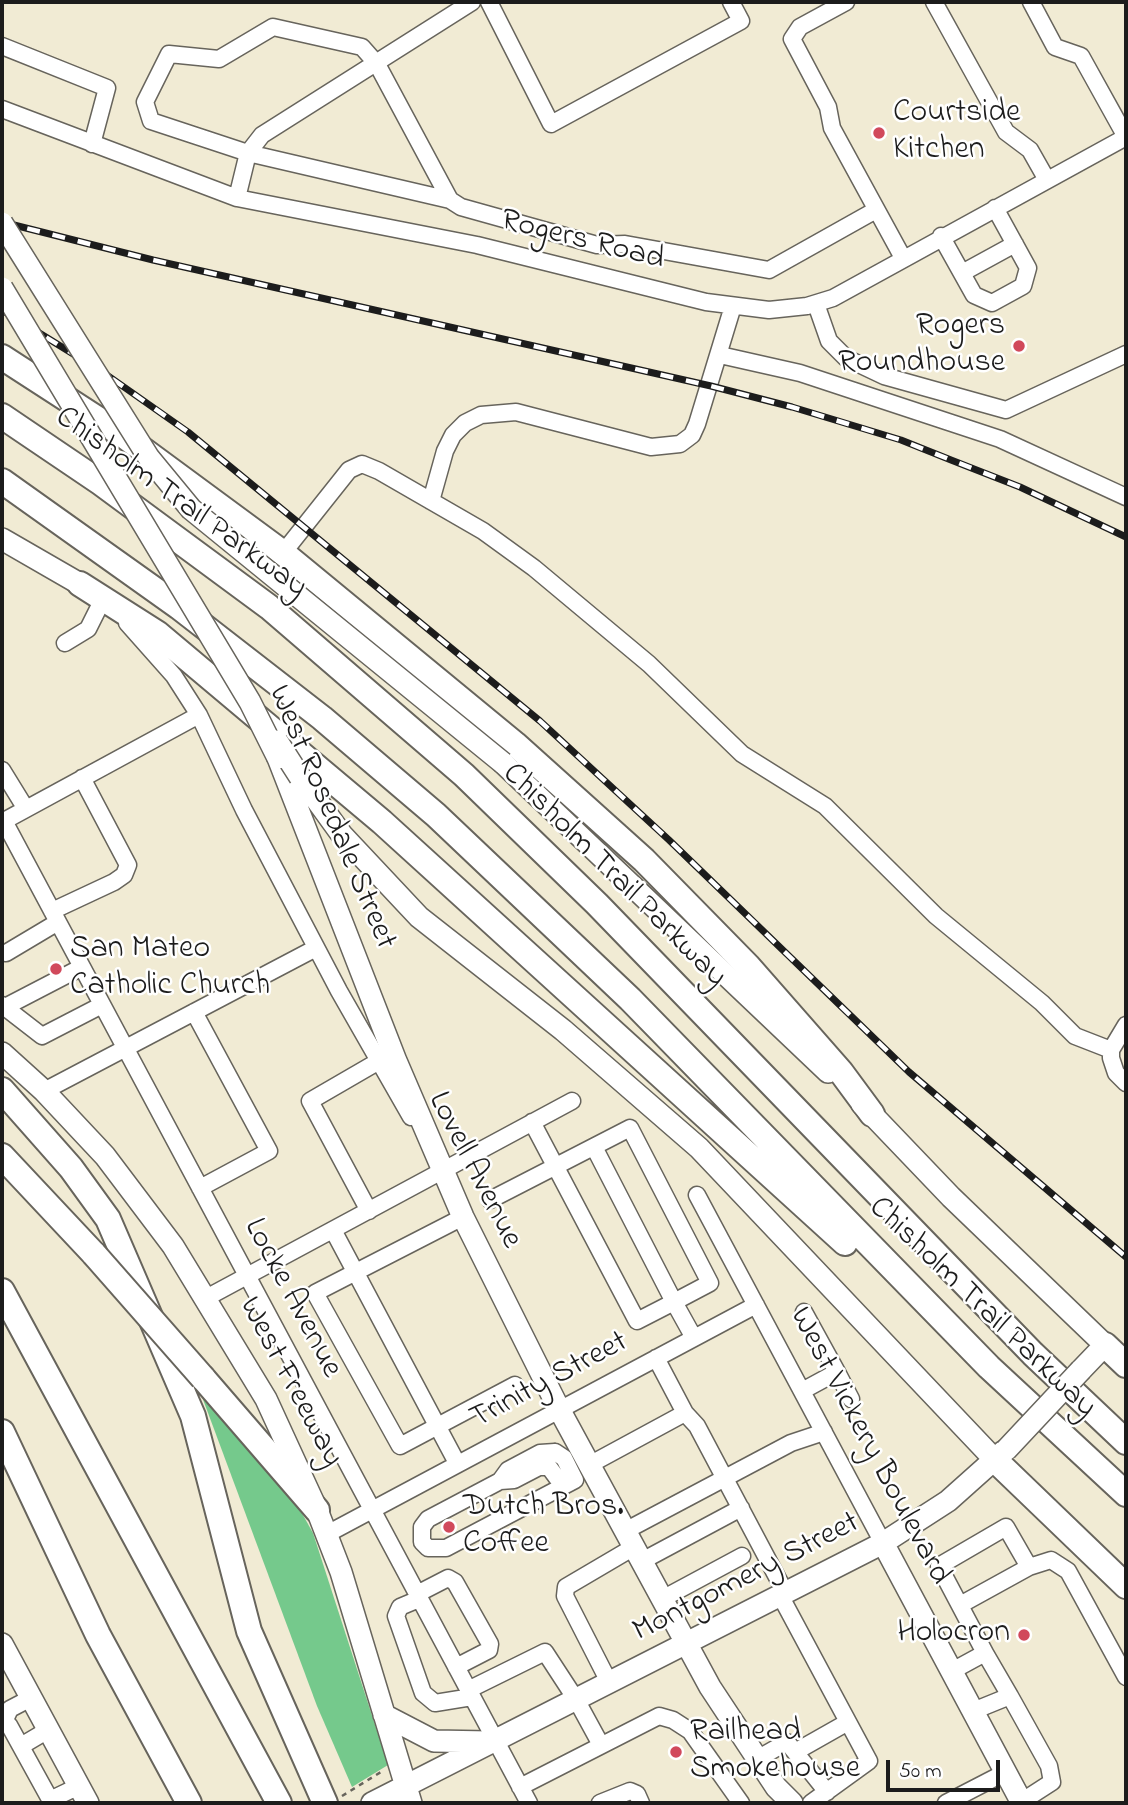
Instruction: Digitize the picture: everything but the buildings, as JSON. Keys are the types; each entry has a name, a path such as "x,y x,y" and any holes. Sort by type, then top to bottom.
{"highway":[{"path":"2,357 127,438 283,553 515,744 644,860 748,967 841,1072 872,1114"},
{"name":"Chisholm Trail Parkway","path":"2,416 269,607 464,775 587,894 1033,1354 1126,1442"},
{"name":"Chisholm Trail Parkway","path":"10,487 129,569 232,647 332,726 436,815 630,999 1024,1401 1126,1493"},
{"path":"80,584 157,633 371,813 848,1247 954,1332"},
{"path":"2,1090 71,1168 108,1219 193,1416 249,1631 332,1801"},
{"path":"2,1156 94,1254 317,1510"},
{"path":"2,1291 279,1803"},
{"path":"1105,1345 1126,1365"},
{"path":"3,1436 98,1635 189,1803"},
{"path":"1000,1455 1126,1586"}],"main road":[{"path":"2,223 149,458 191,509 503,762 872,1114"},
{"name":"West Rosedale Street","path":"2,288 250,702 278,758 396,1062 442,1171"},
{"path":"2,539 80,584"},
{"path":"250,702 342,835 419,917 563,1030 699,1148 1000,1455"},
{"name":"West Freeway","path":"2,1053 44,1091 104,1156 173,1245 266,1399 327,1534 354,1612 408,1795"},
{"name":"Chisholm Trail Parkway","path":"872,1114 951,1197 1105,1345"},
{"name":"Lovell Avenue","path":"442,1171 559,1409 580,1475 634,1547 688,1645 757,1759 795,1803"},
{"name":"Montgomery Street","path":"369,1793 408,1795 496,1742 883,1544 948,1501 1000,1455 1105,1345"},
{"name":"West Vickery Boulevard","path":"883,1544 1022,1802"},
{"path":"5,1658 31,1698 83,1795"},
{"path":"384,1716 434,1741 496,1742"}],"street":[{"path":"237,198 248,153 262,135 472,2"},
{"path":"489,2 551,124 740,21 731,2"},
{"path":"846,2 800,27 792,39 828,107 832,128 903,258"},
{"path":"934,2 1006,132 1030,150 1047,180"},
{"path":"1031,2 1055,47 1081,56 1126,137"},
{"path":"450,200 377,64 362,47 273,27 219,59 169,54 145,102 151,121 248,153 450,200 461,207 597,245 625,244 769,270 876,210"},
{"path":"2,47 107,88 92,144"},
{"name":"Rogers Road","path":"2,108 237,198 477,245 733,306 769,310 816,304 1126,137"},
{"path":"942,236 974,295 992,303 1023,286 1028,268 995,208"},
{"path":"962,273 1015,244"},
{"path":"816,304 829,341 846,358 884,376 1006,411 1126,354"},
{"path":"431,501 445,451 453,435 465,423 481,415 516,412 651,447 680,444 692,435 697,424 733,306"},
{"path":"720,355 813,376 1000,439 1126,496"},
{"path":"283,553 356,465 370,466 483,531 543,575 649,664 742,754 825,806 936,916 1042,1003 1075,1036 1111,1050"},
{"name":"Lovell Avenue","path":"80,584 102,601 153,650 199,715 244,810 316,948 442,1171"},
{"path":"65,643 88,629 102,601"},
{"path":"6,767 26,808 199,715"},
{"path":"6,953 55,917 124,875 128,865 82,778"},
{"name":"Locke Avenue","path":"26,808 4,821 524,1798"},
{"path":"44,1091 316,948"},
{"path":"82,967 3,1006 42,1036 102,1005"},
{"path":"194,1012 269,1151 200,1188"},
{"path":"1126,1025 1111,1050 1116,1073 1126,1083"},
{"path":"369,1211 310,1101 379,1061"},
{"path":"206,1298 572,1101"},
{"path":"490,1200 555,1166 594,1147 629,1128 710,1283 637,1321 555,1166 532,1122"},
{"path":"594,1147 694,1338"},
{"name":"West Vickery Boulevard","path":"697,1195 883,1544"},
{"path":"463,1217 315,1293 400,1446 515,1385"},
{"path":"333,1230 457,1463"},
{"name":"Trinity Street","path":"327,1534 756,1306"},
{"path":"804,1312 851,1399"},
{"path":"656,1358 685,1413 697,1426 741,1508 783,1596 869,1761 827,1791 795,1803"},
{"path":"802,1391 837,1372"},
{"path":"580,1475 539,1467 514,1480 500,1480 428,1519 422,1527 422,1542 428,1548 446,1548 580,1475 685,1413"},
{"path":"610,1685 565,1596 566,1587 634,1547 725,1478 791,1443 824,1432"},
{"path":"634,1547 741,1508"},
{"path":"1022,1802 1052,1782 1049,1766 939,1566 1006,1527 1029,1567"},
{"path":"396,1556 422,1542"},
{"path":"662,1599 742,1556"},
{"path":"960,1605 1029,1567 1051,1560 1068,1571 1126,1677"},
{"path":"456,1667 489,1650 490,1644 455,1583 448,1578 400,1608 396,1616 423,1693 435,1703 470,1693 545,1652 577,1701 601,1745"},
{"path":"952,1671 985,1653"},
{"path":"973,1711 1010,1696"},
{"path":"31,1698 10,1709 3,1722 9,1725 51,1802 83,1795"},
{"path":"524,1798 601,1745 659,1716 673,1720 690,1731 734,1801"},
{"path":"795,1752 848,1722"},
{"path":"21,1746 48,1730"},
{"path":"757,1759 787,1742 827,1791"},
{"path":"946,1803 1006,1772"},
{"path":"600,1803 636,1797"}],"path":[{"path":"332,1801 369,1793 381,1772"}],"green space":[{"path":"198,1386 294,1499 313,1533 388,1765 352,1787 317,1706"}],"railway":[{"path":"2,222 153,260 711,386 792,407 901,440 1020,487 1126,537"},
{"path":"2,310 104,373 188,432 540,721 669,840 909,1072 1126,1257"}],"place":[{"name":"Courtside Kitchen","path":"879,133"},
{"name":"Rogers Roundhouse","path":"1019,346"},
{"name":"San Mateo Catholic Church","path":"56,969"},
{"name":"Dutch Bros. Coffee","path":"449,1527"},
{"name":"Holocron","path":"1024,1635"},
{"name":"Railhead Smokehouse","path":"676,1752"}]}
